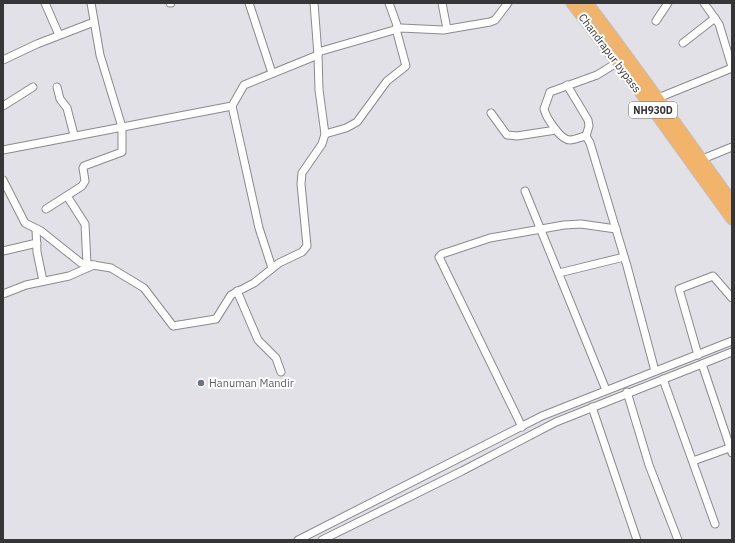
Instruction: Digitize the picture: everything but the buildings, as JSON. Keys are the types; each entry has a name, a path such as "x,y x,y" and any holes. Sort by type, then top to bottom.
{"highway":[{"name":"Chandrapur bypass","path":"572,3 618,62 732,219"},
{"name":"Chandrapur bypass","path":"587,3 658,98 700,160 732,202"}],"street":[{"path":"45,3 59,35"},
{"path":"46,209 84,184 84,166 122,153 122,127 100,55 91,3"},
{"path":"249,3 272,74"},
{"path":"3,182 25,224 36,229 81,263 110,268 144,288 173,326 216,319 231,295 254,283 272,268 302,252 307,246 300,184 302,173 322,144 325,134 319,90 314,3"},
{"path":"325,134 346,128 357,122 387,81 406,66 389,3"},
{"path":"442,3 447,29"},
{"path":"656,22 668,3"},
{"path":"658,98 732,67 719,24 704,3"},
{"path":"272,268 260,234 232,106 244,85 318,53 397,29 447,29 493,21 506,4"},
{"path":"683,43 715,18"},
{"path":"3,60 59,35 94,22"},
{"path":"586,136 569,140 556,130 544,112 544,106 550,92 596,75 618,62"},
{"path":"567,85 588,120 589,126 586,136 590,143 616,229 655,371"},
{"path":"3,106 33,86"},
{"path":"57,87 60,99 67,108 74,135"},
{"path":"3,150 74,135 232,106"},
{"path":"491,113 507,135 517,136 556,130"},
{"path":"700,160 732,147"},
{"path":"525,191 606,390"},
{"path":"67,196 85,224 91,265"},
{"path":"522,427 440,256 442,254 490,238 541,230 581,224 616,229"},
{"path":"36,229 44,282"},
{"path":"3,251 37,243"},
{"path":"558,273 624,257"},
{"path":"3,294 26,285 69,276 91,265"},
{"path":"698,355 679,289 713,276 732,298"},
{"path":"237,291 258,340 276,358 281,372"},
{"path":"298,540 542,416 732,341"},
{"path":"322,540 462,471 550,425 627,392 732,352"},
{"path":"693,461 731,449 702,364"},
{"path":"663,379 715,524"},
{"path":"627,392 649,465 678,540"},
{"path":"592,407 637,540"}],"place":[{"name":"Hanuman Mandir","path":"201,383"}]}
